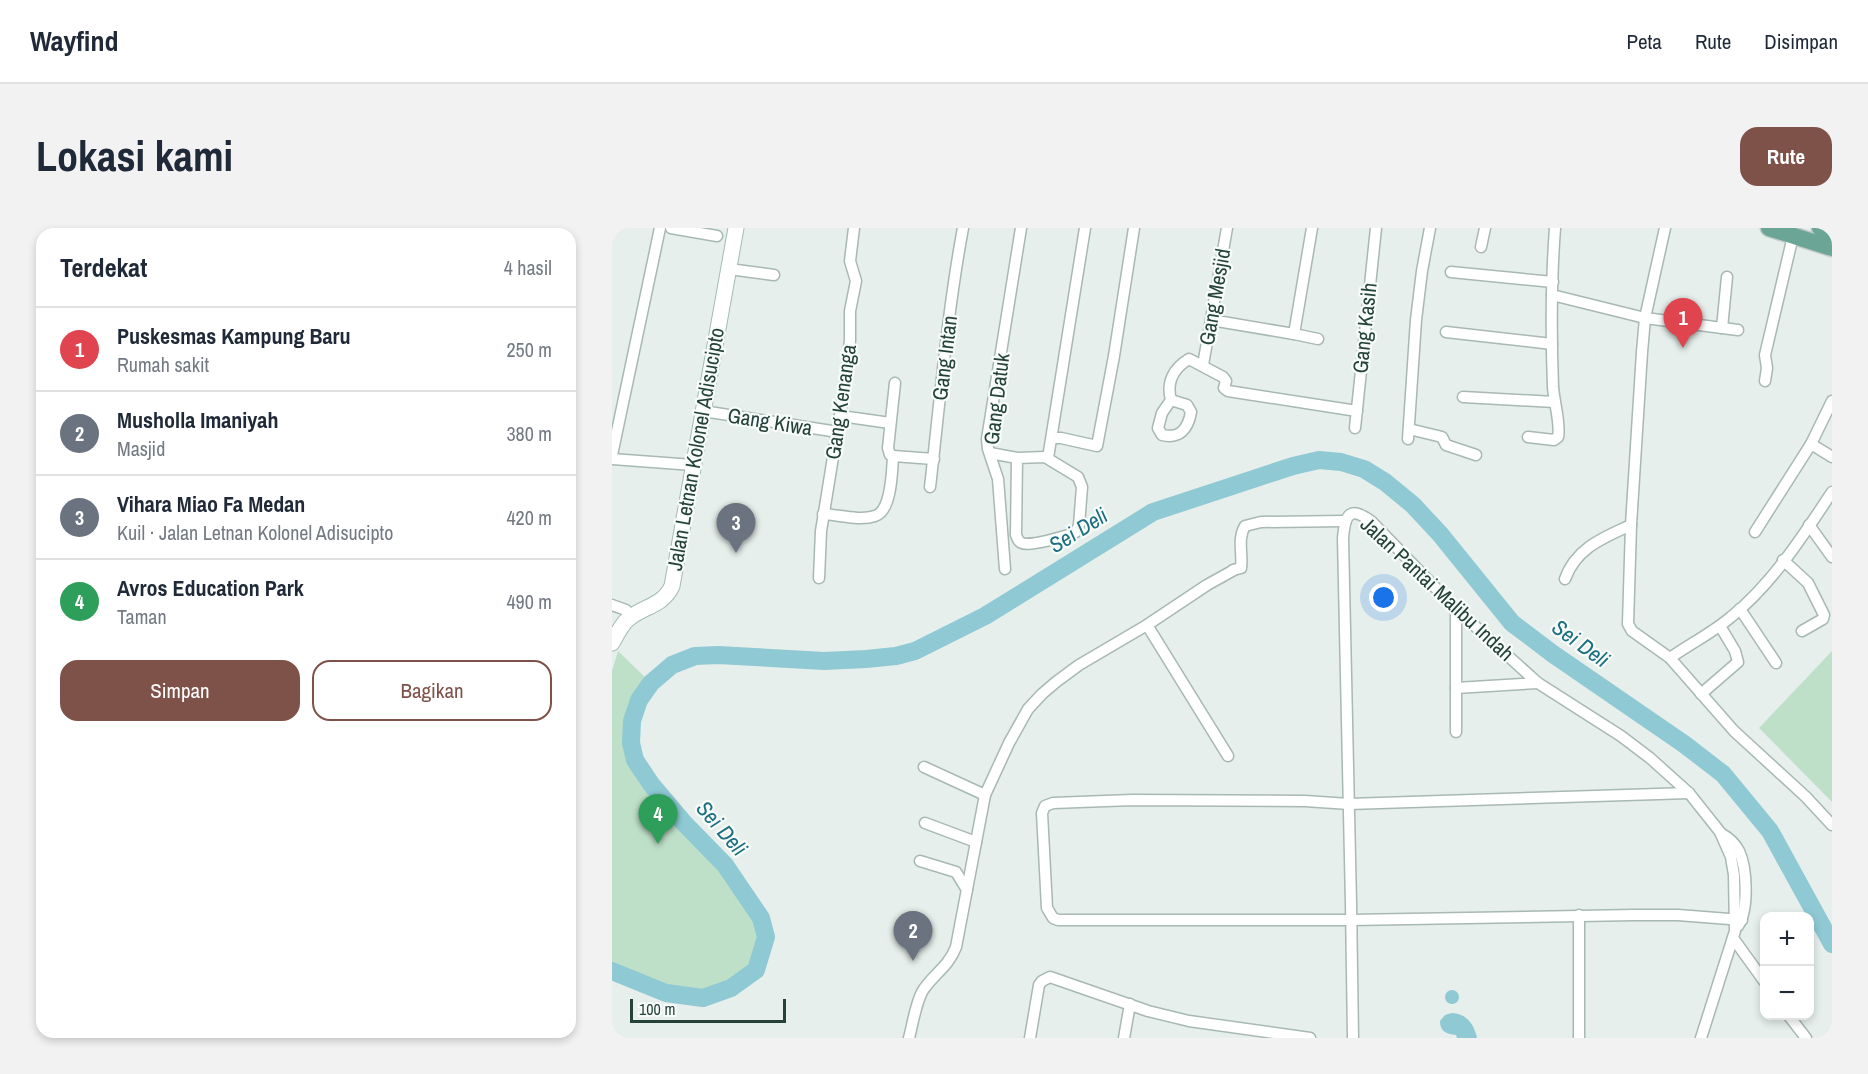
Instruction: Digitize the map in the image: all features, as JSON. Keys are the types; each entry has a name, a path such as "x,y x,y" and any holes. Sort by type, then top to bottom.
{"main road":[{"name":"Jalan Letnan Kolonel Adisucipto","path":"612,643 632,616 660,602 672,586 736,228"},
{"path":"1769,228 1832,248"},
{"path":"1820,228 1832,232"}],"street":[{"path":"660,228 612,457 693,465"},
{"path":"671,228 717,236"},
{"name":"Gang Kenanga","path":"819,578 823,514 841,416 850,340 850,311 856,281 850,261 854,228"},
{"name":"Gang Intan","path":"930,488 955,272 963,228"},
{"name":"Gang Datuk","path":"1005,569 998,479 987,439 1021,228"},
{"path":"1048,458 1085,228"},
{"path":"1052,438 1097,446 1134,228"},
{"name":"Gang Mesjid","path":"1203,365 1227,228"},
{"path":"1294,334 1312,228"},
{"name":"Gang Kasih","path":"1355,428 1376,228"},
{"path":"1430,228 1416,321 1408,434 1442,438 1446,445 1476,455"},
{"path":"1481,247 1485,228"},
{"path":"1528,437 1552,440 1557,439 1559,434 1554,402 1552,344 1555,228"},
{"path":"1665,228 1645,318 1631,525 1628,624 1632,631 1670,658 1734,731 1799,790 1832,825"},
{"path":"1765,381 1767,368 1765,355 1793,236"},
{"path":"729,269 774,275"},
{"path":"1451,272 1553,282"},
{"path":"1722,328 1727,277"},
{"path":"1552,295 1645,318 1738,330"},
{"path":"1211,320 1318,339"},
{"path":"1446,332 1552,344"},
{"path":"1171,400 1169,388 1178,366 1189,359 1224,378 1226,381 1224,388 1228,391 1357,411"},
{"path":"895,383 888,452 893,456 934,459"},
{"path":"1463,397 1554,402"},
{"path":"1755,532 1810,444 1832,400"},
{"name":"Gang Kiwa","path":"703,411 838,432"},
{"path":"841,416 890,423"},
{"path":"1810,444 1832,457"},
{"path":"990,453 1017,458 1045,456 1080,479 1082,487 1079,525 1076,532 1030,544 1021,543 1016,535 1017,458"},
{"path":"823,514 862,518 880,514 888,496 893,456"},
{"path":"1670,658 1720,626 1740,609 1783,560 1832,492"},
{"name":"Jalan Pantai Malibu Indah","path":"1353,1038 1342,538 1345,521 1351,513 1364,516 1456,609 1538,683 1621,736 1650,758 1689,793 1720,832 1733,842 1742,857 1746,888 1745,907 1721,969 1701,1038"},
{"path":"909,1038 923,991 952,957 985,795 1028,709 1042,694 1079,665 1147,625 1207,585 1241,568 1241,533 1245,526 1261,522 1345,521"},
{"path":"1565,579 1572,564 1585,549 1596,541 1631,525"},
{"path":"1809,525 1832,557"},
{"path":"1783,560 1808,583 1824,615 1823,619 1802,631"},
{"path":"612,605 627,610 632,616"},
{"path":"1456,609 1456,732"},
{"path":"1740,609 1776,663"},
{"path":"1147,625 1228,756"},
{"path":"1701,694 1738,662 1735,651 1720,626"},
{"path":"1456,688 1538,683"},
{"path":"924,767 985,795"},
{"path":"1689,793 1349,804 1305,801 1053,802 1045,806 1042,813 1047,908 1053,918 1070,920 1352,920 1678,915 1736,927 1760,973"},
{"path":"925,823 976,842"},
{"path":"920,861 956,872 967,890"},
{"path":"1579,915 1579,1038"},
{"path":"1030,1038 1037,992 1042,981 1054,977 1168,1016 1215,1026 1310,1038"},
{"path":"1124,1038 1130,1004"},
{"path":"1792,1020 1806,1038"},
{"path":"1213,1038 1215,1026"}],"green space":[{"path":"618,651 651,683 639,700 632,721 635,760 684,823 725,865 759,915 766,937 756,970 731,988 703,998 679,995 612,972 612,671"},
{"path":"1832,651 1832,802 1759,728"}],"water":[{"path":"1452,990 1457,992 1459,997 1457,1002 1452,1004 1447,1002 1445,997 1447,992"},
{"path":"1452,1013 1462,1015 1469,1021 1477,1038 1457,1038 1456,1035 1443,1030 1440,1021 1445,1015"}],"waterway":[{"name":"Sei Deli","path":"612,971 666,993 703,998 731,988 756,970 766,937 761,918 725,865 684,823 651,784 635,760 631,743 632,721 639,700 651,683 672,665 695,656 718,655 824,661 896,656 915,651 985,616 1153,512 1293,466 1319,460 1341,462 1364,469 1385,482 1413,505 1440,534 1512,623 1723,774 1770,831 1832,944"}],"place":[{"name":"Puskesmas Kampung Baru","path":"1683,348"},
{"name":"Vihara Miao Fa Medan","path":"736,553"},
{"name":"Avros Education Park","path":"658,844"},
{"name":"Musholla Imaniyah","path":"913,961"}]}
